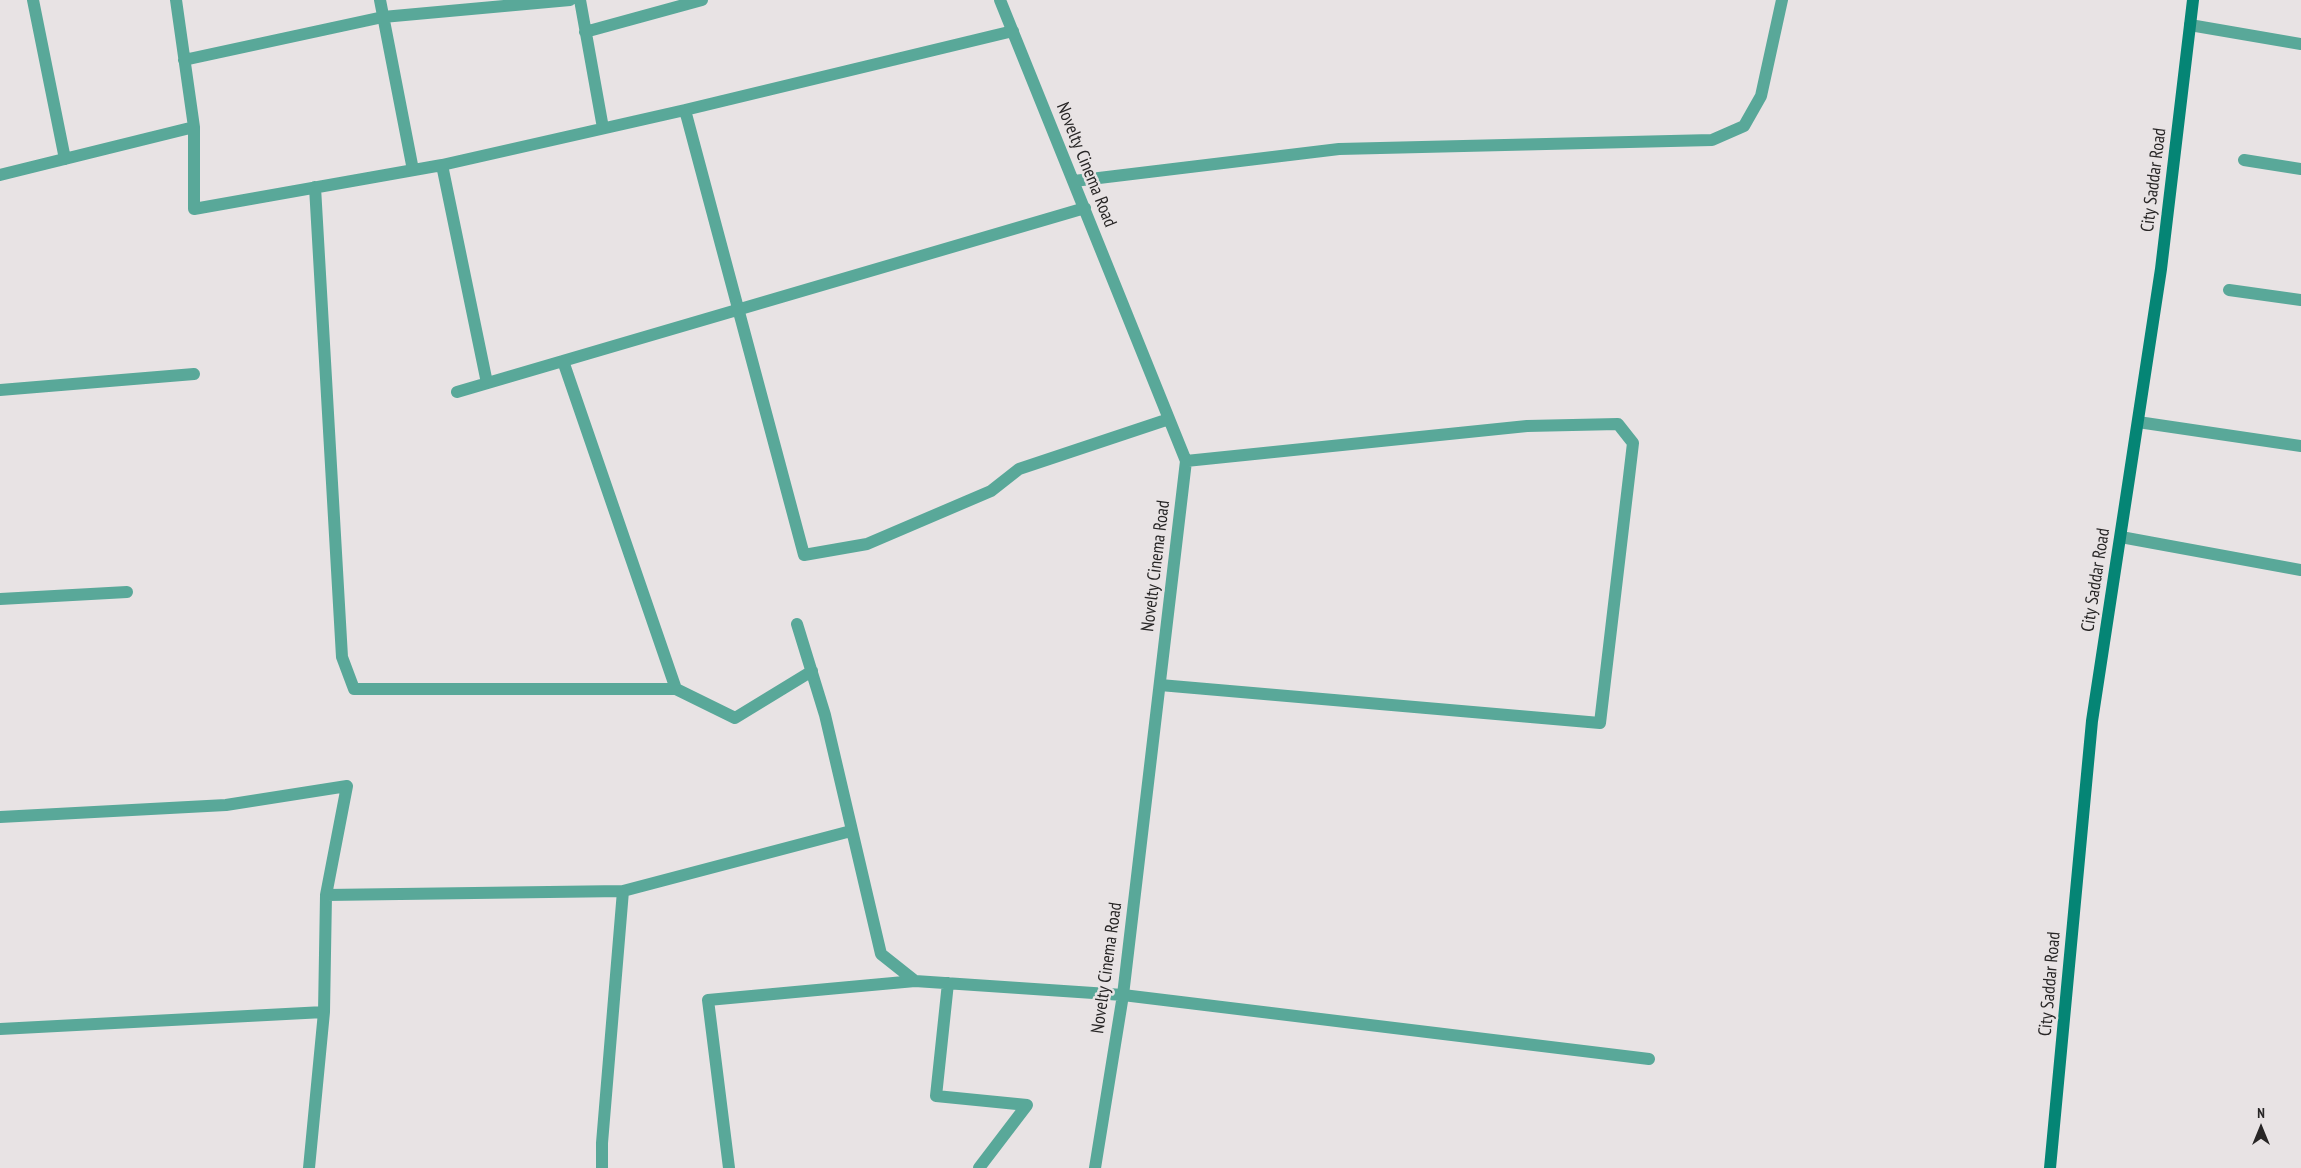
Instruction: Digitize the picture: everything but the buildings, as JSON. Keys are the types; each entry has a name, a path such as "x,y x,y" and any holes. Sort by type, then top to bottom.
{"street":[{"path":"33,0 65,159"},
{"path":"176,0 194,127 194,209 442,165 685,110 1013,31"},
{"path":"380,0 413,170"},
{"path":"184,60 383,17 570,0"},
{"path":"580,0 603,128"},
{"path":"586,32 702,0"},
{"name":"Novelty Cinema Road","path":"1000,0 1186,461 1123,995 1095,1168"},
{"path":"1074,181 1340,149 1712,140 1744,126 1761,96 1782,0"},
{"name":"City Saddar Road","path":"2050,1168 2092,721 2161,269 2193,0"},
{"path":"2190,25 2301,44"},
{"path":"685,110 804,555 867,544 991,491 1019,469 1170,418"},
{"path":"0,175 194,127"},
{"path":"2244,160 2301,169"},
{"path":"442,165 487,383"},
{"path":"315,187 342,657 354,689 676,689 735,718 812,671"},
{"path":"457,392 1085,208"},
{"path":"2229,290 2301,300"},
{"path":"562,361 676,689"},
{"path":"0,390 194,374"},
{"path":"2138,422 2301,446"},
{"path":"1160,685 1600,723 1633,443 1618,424 1528,426 1186,461"},
{"path":"2121,537 2301,570"},
{"path":"0,599 127,592"},
{"path":"797,624 825,715 881,954 914,981"},
{"path":"0,817 226,805 347,786 326,895 324,1012 310,1168"},
{"path":"326,895 623,891 851,831"},
{"path":"602,1168 602,1143 623,891"},
{"path":"729,1168 708,1000 914,981 948,983 1123,995 1650,1059"},
{"path":"948,983 936,1096 1027,1106 980,1168"},
{"path":"0,1029 324,1012"}]}
